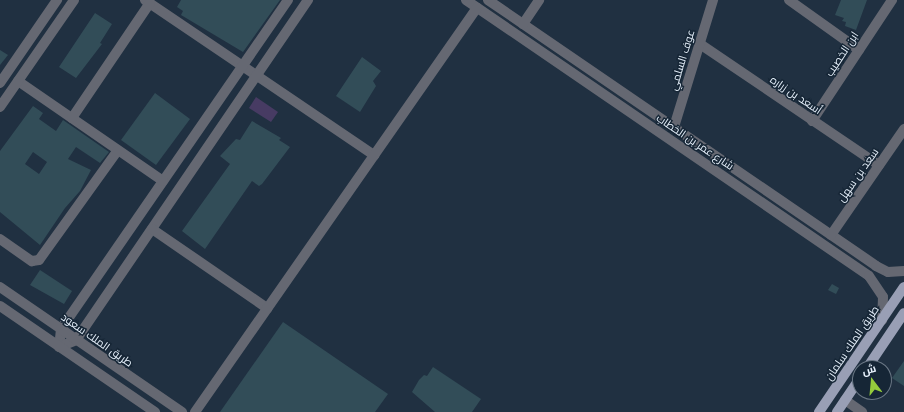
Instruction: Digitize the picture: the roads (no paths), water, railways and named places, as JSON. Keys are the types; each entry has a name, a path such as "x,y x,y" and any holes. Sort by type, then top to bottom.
{"main road":[{"name":"طريق الملك سلمان","path":"820,412 904,287"},
{"path":"871,360 904,312"},
{"path":"837,412 852,390"}],"street":[{"path":"0,83 57,0"},
{"path":"0,107 74,0"},
{"path":"59,347 61,329 288,0"},
{"path":"59,347 76,340 308,0"},
{"name":"شارع عمر بن الخطاب","path":"466,0 870,276 883,297 882,321"},
{"name":"شارع عمر بن الخطاب","path":"488,0 881,269 895,273 904,271"},
{"path":"523,24 539,0"},
{"name":"عوف السلمي","path":"674,127 713,0"},
{"path":"789,0 803,4 859,50"},
{"name":"ابن الخصيب","path":"812,120 892,0"},
{"path":"72,118 148,1 374,155"},
{"path":"195,412 477,8"},
{"name":"أسعد بن زراره","path":"700,44 879,165"},
{"path":"18,81 163,181"},
{"name":"سعد بن سهل","path":"831,235 904,129"},
{"path":"0,239 32,261 39,260 118,150"},
{"path":"152,229 268,308"},
{"name":"طريق الملك سعود","path":"0,286 182,412"},
{"path":"0,306 155,412"},
{"path":"845,400 862,412"}]}
